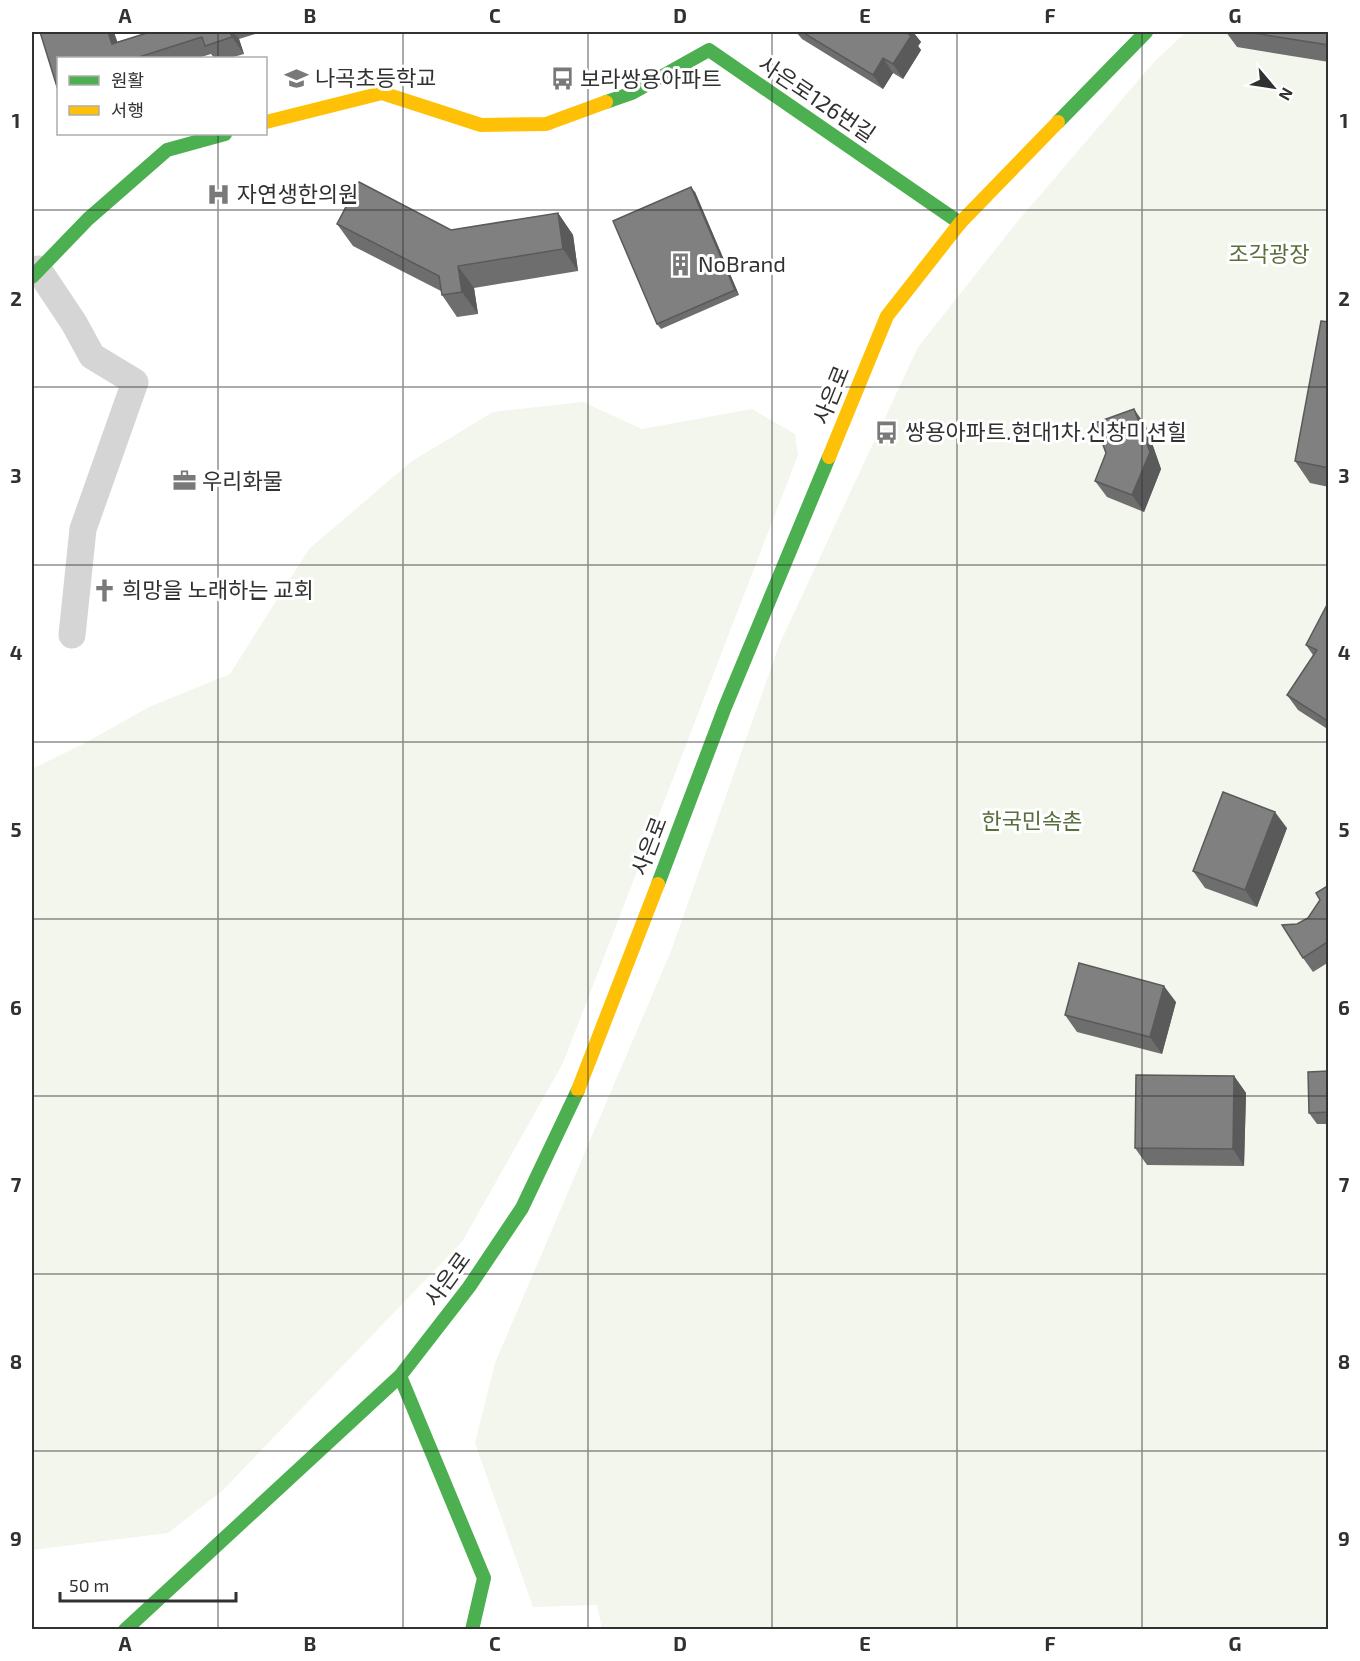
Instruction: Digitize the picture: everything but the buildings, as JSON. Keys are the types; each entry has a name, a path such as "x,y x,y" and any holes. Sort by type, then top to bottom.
{"main road":[{"name":"사은로","path":"125,1629 400,1376 469,1287 522,1208 584,1076 725,707 887,316 960,223 1146,32"},
{"name":"사은로126번길","path":"267,122 382,93 481,125 546,124 632,93 710,41 960,223"},
{"path":"35,273 88,219 168,150 221,135"},
{"path":"400,1376 484,1578 472,1629"}],"street":[{"path":"35,273 74,323 92,356 135,382 84,529 72,635"}],"green space":[{"name":"한국민속촌","path":"1186,32 1328,32 1328,1629 602,1629 597,1605 533,1607 475,1443 495,1363 671,951 780,643 918,347 1018,221 1154,62"},
{"path":"583,402 642,429 752,409 795,434 798,455 563,1063 462,1242 222,1491 168,1533 32,1550 32,769 149,707 230,674 309,549 412,461 493,412"}],"traffic: fast":[{"path":"1058,122 1146,32"},
{"path":"606,102 632,93 709,50 960,223"},
{"path":"32,277 88,219 167,150 221,135"},
{"path":"658,884 725,707 829,457"},
{"path":"125,1630 400,1376 469,1287 522,1208 578,1090"},
{"path":"400,1376 484,1578 472,1630"}],"traffic: slow":[{"path":"267,122 382,93 481,125 546,124 606,102"},
{"path":"829,457 887,316 960,223 1058,122"},
{"path":"578,1090 658,884"}],"place":[{"name":"나곡초등학교","path":"297,78"},
{"name":"보라쌍용아파트","path":"562,79"},
{"name":"자연생한의원","path":"219,194"},
{"name":"NoBrand","path":"680,264"},
{"name":"쌍용아파트.현대1차.신창미션힐","path":"887,432"},
{"name":"우리화물","path":"184,481"},
{"name":"희망을 노래하는 교회","path":"104,590"}],"park label":[{"name":"조각광장","path":"1269,254"}]}
